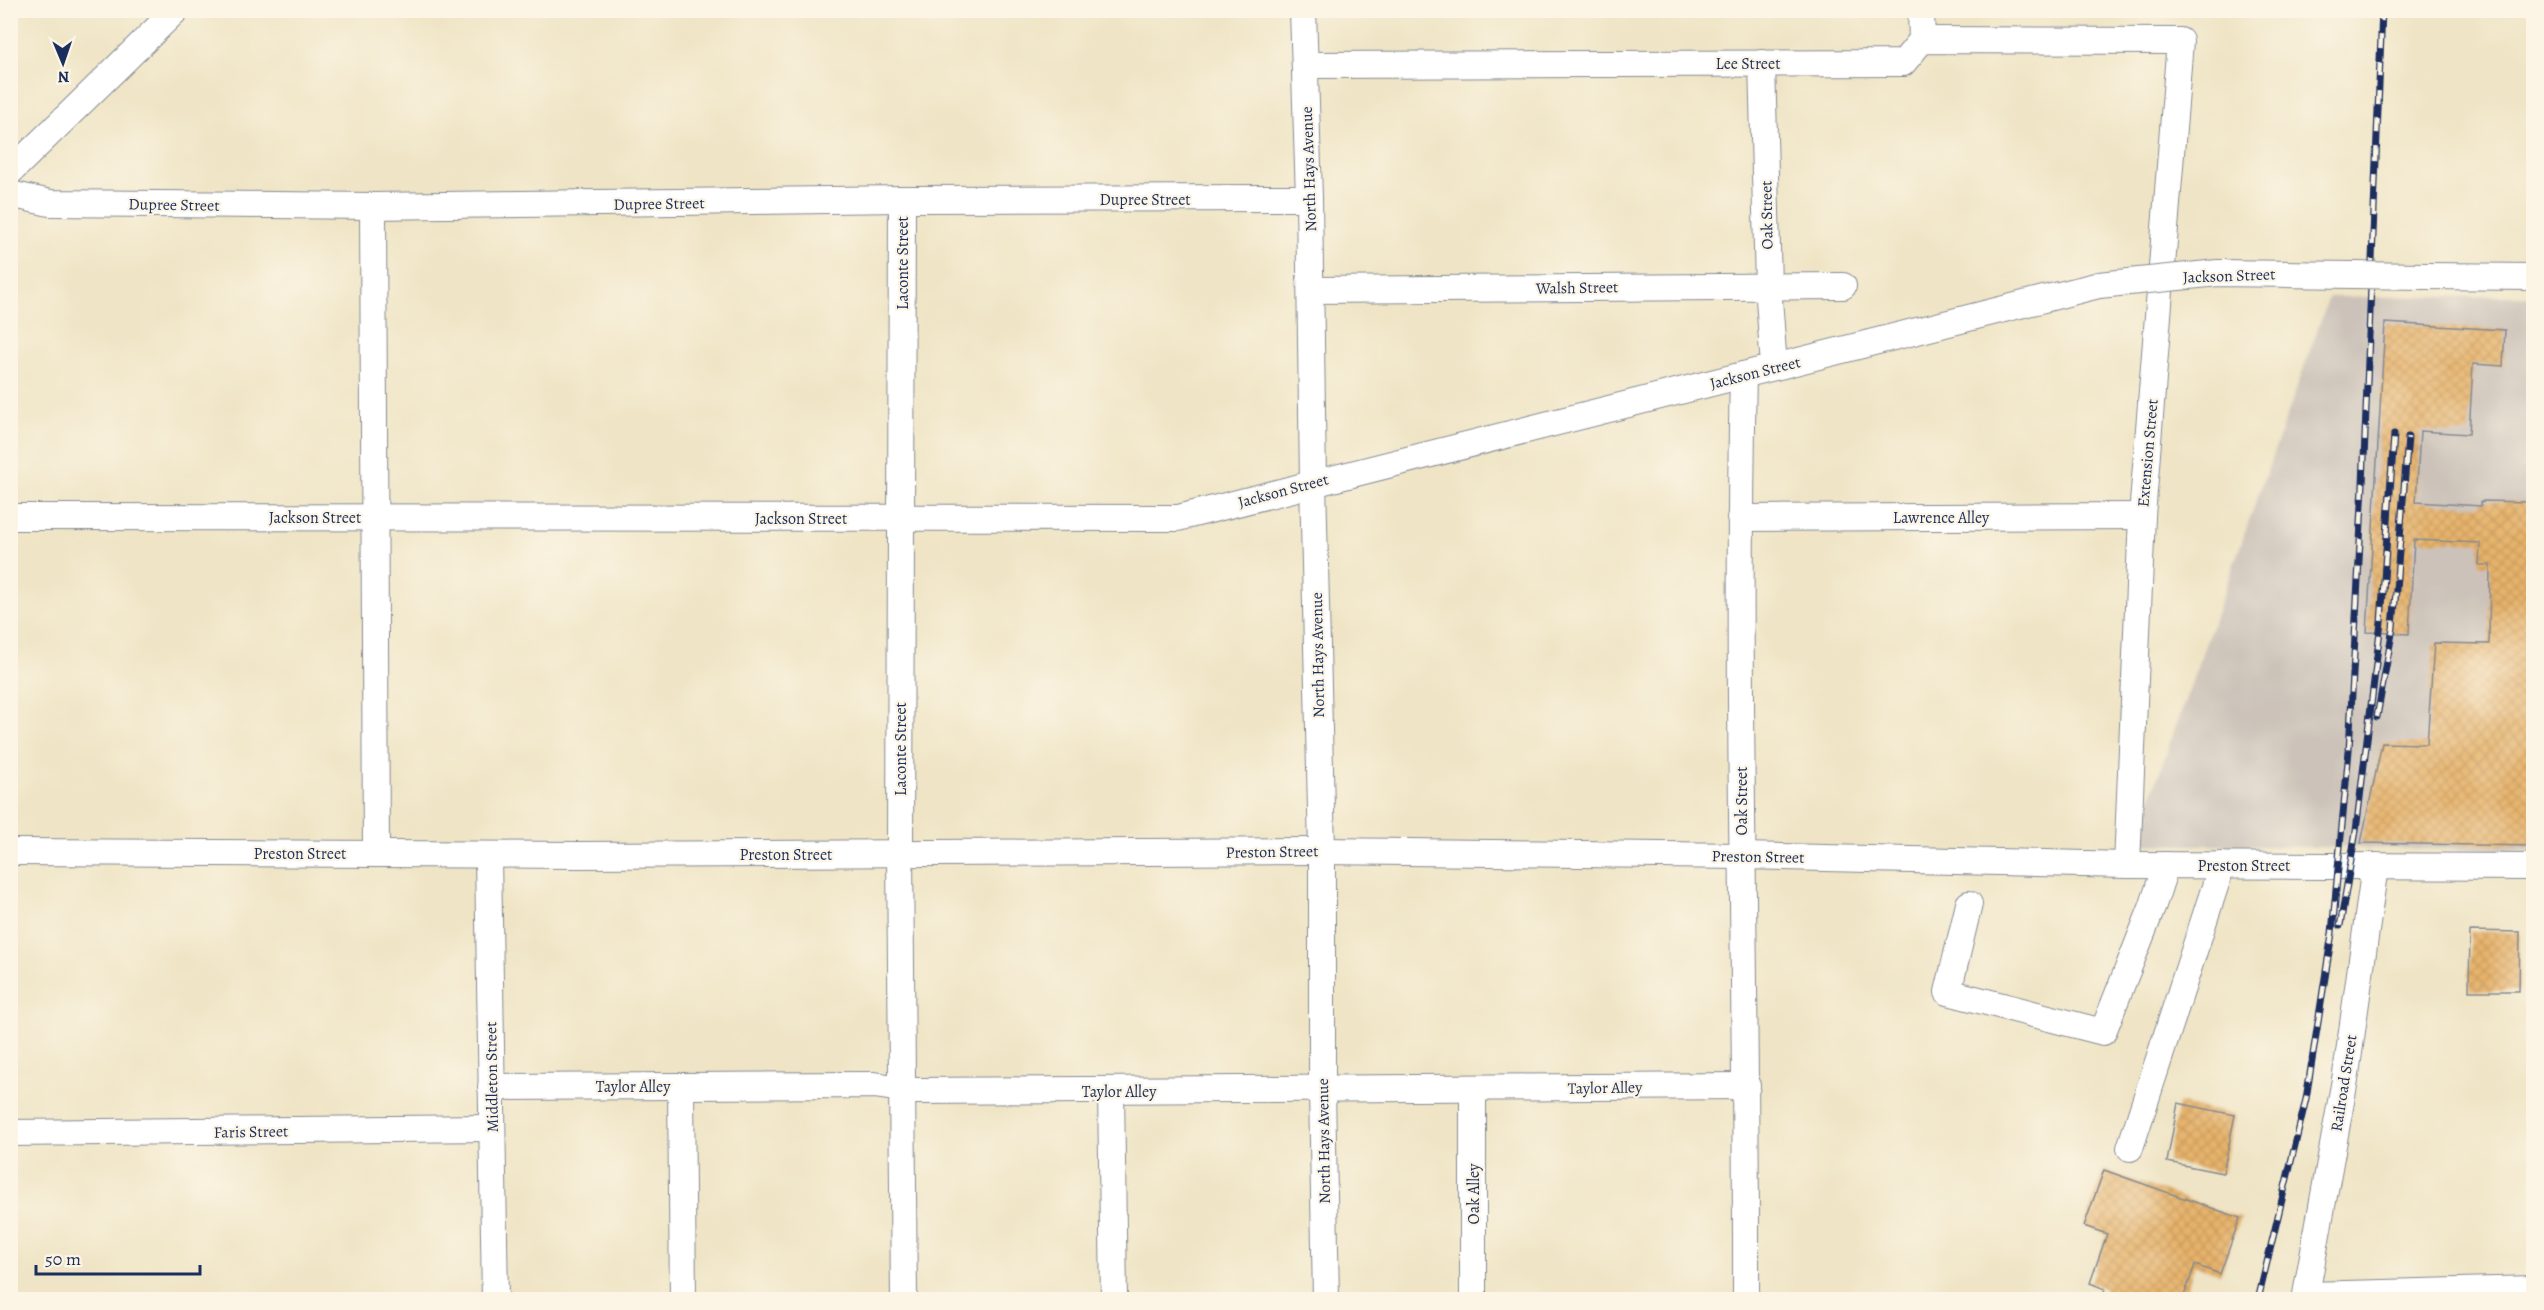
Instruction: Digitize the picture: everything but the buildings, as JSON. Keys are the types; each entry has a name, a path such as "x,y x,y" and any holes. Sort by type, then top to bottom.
{"street":[{"path":"10,172 176,10"},
{"name":"North Hays Avenue","path":"1303,10 1310,198 1312,482 1322,851 1322,1090 1326,1299"},
{"path":"1921,10 1922,40"},
{"name":"Lee Street","path":"1305,65 1903,63 1922,40"},
{"name":"Extension Street","path":"1922,40 2180,41 2142,516 2127,865"},
{"name":"Oak Street","path":"1762,63 1768,285 1774,367"},
{"name":"Dupree Street","path":"10,194 50,202 373,206 902,199 1310,198"},
{"name":"Laconte Street","path":"902,199 900,854 904,1299"},
{"path":"373,206 376,854"},
{"name":"Jackson Street","path":"10,517 1178,518 1312,482 2099,285 2218,273 2534,277"},
{"name":"Walsh Street","path":"1311,290 1843,286"},
{"name":"Oak Street","path":"1743,375 1740,518 1741,856 1747,1086 1746,1299"},
{"name":"Lawrence Alley","path":"1740,518 2142,516"},
{"name":"Preston Street","path":"10,852 488,855 1322,851 1741,856 2127,865 2534,867"},
{"name":"Middleton Street","path":"488,855 495,1299"},
{"path":"1969,904 1947,992 2103,1032 2152,908 2166,865"},
{"path":"2130,1148 2222,865"},
{"name":"Railroad Street","path":"2306,1297 2346,1074 2375,866"},
{"name":"Taylor Alley","path":"491,1087 874,1085 902,1090 1322,1090 1747,1086"},
{"path":"681,1086 683,1299"},
{"name":"Oak Alley","path":"1473,1088 1473,1299"},
{"path":"1111,1090 1114,1299"},
{"name":"Faris Street","path":"10,1133 491,1128"},
{"path":"2306,1297 2534,1289"}],"shaded area":[{"path":"2533,296 2533,851 2134,844 2329,297"}],"railway":[{"path":"2258,1300 2306,1099 2332,933 2349,750 2363,485 2382,10"},
{"path":"2340,926 2356,831 2381,622 2394,434"},
{"path":"2377,717 2393,628 2408,437"}]}
